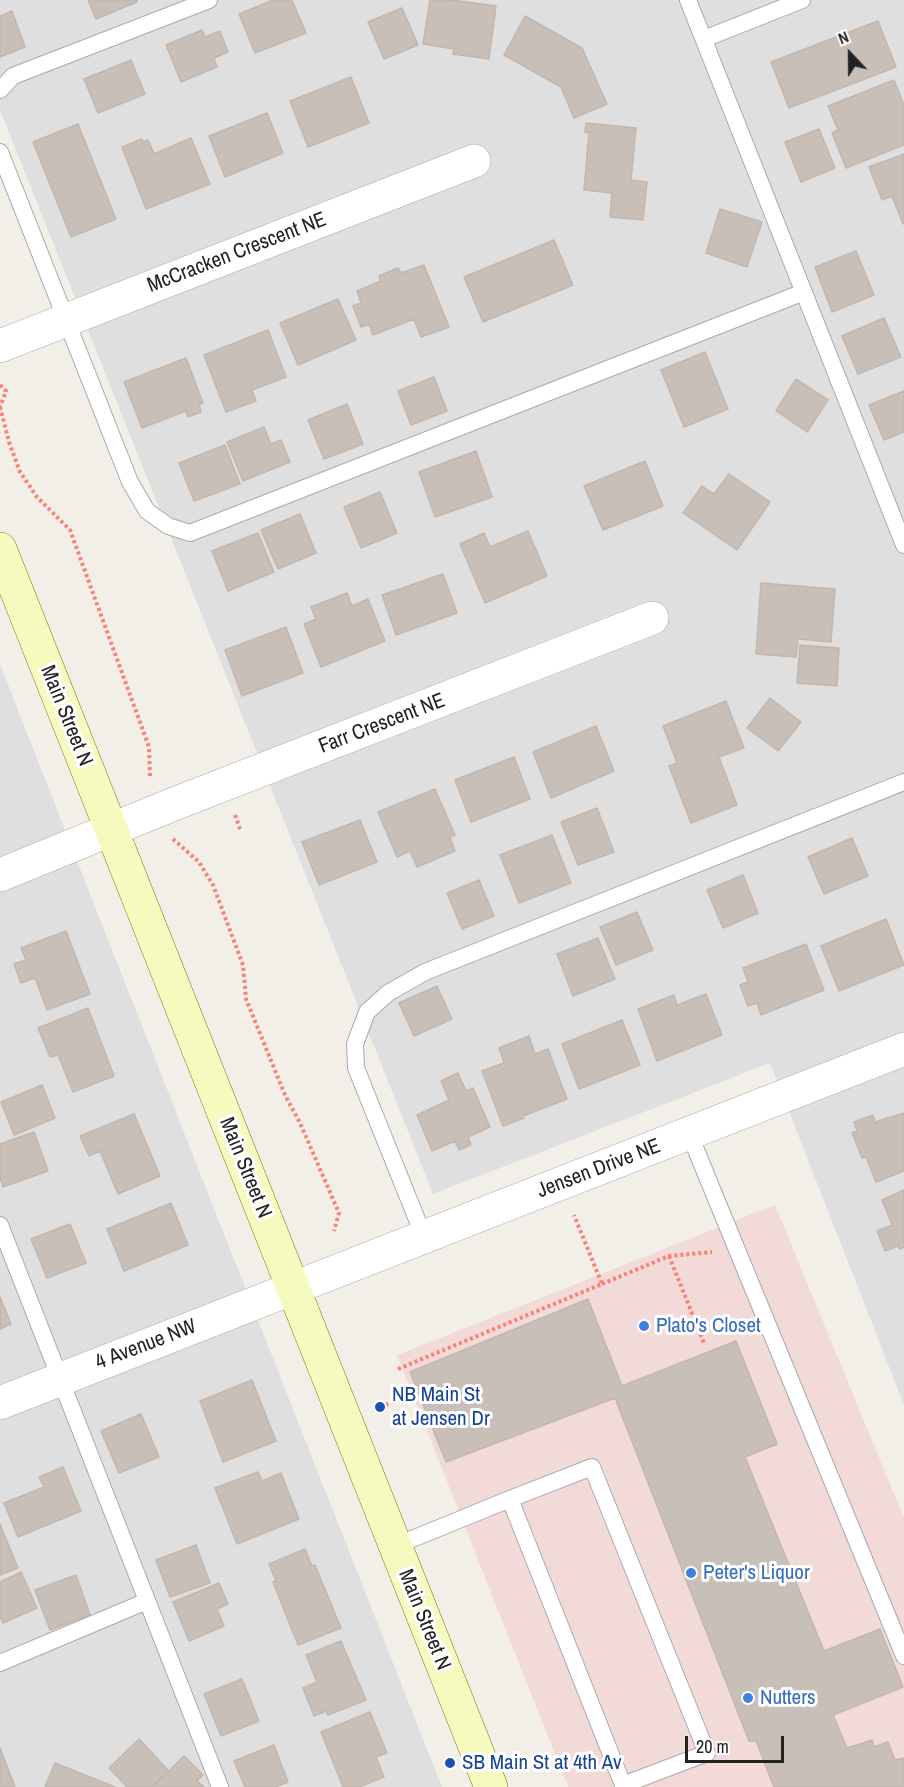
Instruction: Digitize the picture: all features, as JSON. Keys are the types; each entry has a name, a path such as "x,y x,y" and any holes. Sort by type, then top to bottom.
{"main road":[{"name":"Main Street N","path":"0,549 491,1787"}],"street":[{"name":"McCracken Crescent NE","path":"0,346 474,161"},
{"name":"Farr Crescent NE","path":"0,874 652,618"},
{"name":"Jensen Drive NE","path":"293,1288 904,1048"},
{"name":"4 Avenue NW","path":"0,1403 293,1288"}],"lane":[{"path":"0,90 13,76 208,0"},
{"path":"688,0 904,546"},
{"path":"704,39 802,0"},
{"path":"0,152 130,482 147,512 168,526 190,533 804,292"},
{"path":"424,1237 356,1068 355,1044 367,1012 387,993 425,972 904,782"},
{"path":"689,1133 904,1656"},
{"path":"0,1226 220,1787"},
{"path":"395,1546 510,1499 592,1467 707,1753 621,1786 510,1499"},
{"path":"0,1663 147,1601"}],"path":[{"path":"0,385 6,391 0,407"},
{"path":"574,1215 602,1284"},
{"path":"398,1369 669,1256 716,1251"},
{"path":"669,1256 704,1343"},
{"path":"380,1407 409,1396"}],"shaded area":[{"path":"0,0 904,0 904,1405 770,1063 433,1194 0,110"},
{"path":"0,664 92,899 442,1787 0,1787"},
{"path":"775,1205 904,1518 904,1787 568,1787 397,1355"}],"building":[{"path":"88,0 137,0 137,2 96,19"},
{"path":"273,0 292,0 306,33 255,53 239,14"},
{"path":"430,0 452,0 496,6 489,59 453,54 454,49 423,44"},
{"path":"402,8 418,45 384,59 368,22"},
{"path":"12,11 25,47 0,57 0,16"},
{"path":"525,16 582,48 607,104 574,118 561,87 504,55"},
{"path":"878,21 896,67 789,108 771,62"},
{"path":"202,30 205,37 220,31 228,52 214,58 217,67 181,82 166,45"},
{"path":"131,60 145,94 98,113 84,79"},
{"path":"351,77 369,123 308,147 290,101"},
{"path":"894,80 904,105 904,145 846,168 832,133 838,130 828,106"},
{"path":"267,113 283,153 225,177 209,136"},
{"path":"586,123 636,128 631,180 647,182 643,220 610,217 612,193 584,190 589,133 585,132"},
{"path":"78,124 116,219 71,237 33,142"},
{"path":"819,129 835,168 801,182 785,142"},
{"path":"191,138 210,184 146,209 122,147 142,139 143,142 148,140 154,154"},
{"path":"904,154 903,224 892,196 882,200 869,167"},
{"path":"720,209 762,222 747,267 706,253"},
{"path":"554,240 573,285 483,322 464,277"},
{"path":"856,251 874,295 832,312 815,267"},
{"path":"424,265 449,327 421,337 414,319 373,335 369,324 361,327 353,306 361,303 357,291 381,281 379,276 398,268 401,273"},
{"path":"338,299 356,340 298,365 280,323"},
{"path":"884,318 901,357 858,374 842,336"},
{"path":"268,330 286,377 252,390 256,401 226,412 204,355"},
{"path":"705,352 728,409 684,427 661,370"},
{"path":"186,358 203,403 199,405 201,412 188,417 186,411 142,428 124,382"},
{"path":"434,377 447,411 411,425 398,391"},
{"path":"796,379 828,400 807,432 776,411"},
{"path":"904,391 904,432 884,440 869,405"},
{"path":"347,404 363,444 324,459 308,420"},
{"path":"264,427 271,444 281,440 290,462 243,481 227,442"},
{"path":"225,445 240,484 194,501 179,463"},
{"path":"476,451 492,497 435,517 419,472"},
{"path":"645,461 663,506 603,530 584,486"},
{"path":"729,474 770,502 737,550 683,513 702,486 714,494"},
{"path":"380,492 397,533 361,548 344,507"},
{"path":"300,514 316,553 278,569 261,530"},
{"path":"528,531 547,576 485,603 460,544 484,533 490,547"},
{"path":"258,533 274,572 228,591 212,551"},
{"path":"443,574 457,613 396,635 382,595"},
{"path":"761,583 835,589 831,642 798,639 796,657 756,654"},
{"path":"347,593 352,606 368,599 385,641 321,667 304,624 316,619 311,607"},
{"path":"286,627 303,673 242,696 225,650"},
{"path":"800,645 839,648 837,686 797,683"},
{"path":"770,698 801,722 778,751 747,728"},
{"path":"726,701 744,748 719,757 737,805 691,823 669,766 677,763 663,726"},
{"path":"596,726 614,771 551,798 533,752"},
{"path":"514,757 530,799 471,822 455,780"},
{"path":"435,789 455,835 450,837 455,851 417,867 410,851 397,857 378,812"},
{"path":"597,808 614,852 578,865 561,822"},
{"path":"360,820 377,862 319,885 302,842"},
{"path":"552,835 571,883 519,903 500,855"},
{"path":"852,838 868,876 824,894 808,857"},
{"path":"743,875 758,913 723,928 707,890"},
{"path":"479,880 494,916 462,929 447,893"},
{"path":"637,912 653,950 616,965 600,927"},
{"path":"886,919 904,965 839,991 821,946"},
{"path":"66,931 90,994 47,1010 35,978 21,983 14,964 26,960 21,948"},
{"path":"598,938 615,979 573,996 557,954"},
{"path":"806,944 824,990 761,1015 757,1003 748,1006 740,985 748,982 743,968"},
{"path":"437,986 452,1019 414,1036 399,1003"},
{"path":"706,994 722,1035 657,1061 638,1009 674,995 677,1005"},
{"path":"88,1008 114,1076 73,1092 58,1055 50,1057 38,1028"},
{"path":"622,1020 640,1065 579,1089 562,1044"},
{"path":"529,1036 535,1054 548,1049 567,1099 503,1126 482,1071 504,1063 499,1048"},
{"path":"458,1073 466,1091 473,1088 490,1127 468,1137 471,1145 459,1150 455,1141 432,1151 417,1115 449,1100 441,1081"},
{"path":"42,1085 55,1118 14,1135 1,1102"},
{"path":"904,1113 904,1171 876,1182 866,1157 862,1158 852,1133 857,1131 854,1122 873,1115 876,1124 878,1121"},
{"path":"134,1114 160,1176 118,1194 100,1151 89,1156 80,1136"},
{"path":"34,1132 48,1171 3,1187 0,1178 0,1144"},
{"path":"904,1190 904,1247 900,1249 898,1246 885,1251 877,1231 892,1225 882,1200"},
{"path":"171,1203 188,1245 124,1271 107,1229"},
{"path":"70,1224 86,1263 47,1278 31,1239"},
{"path":"0,1297 11,1324 0,1329"},
{"path":"588,1299 622,1386 736,1341 777,1444 745,1457 824,1651 880,1629 903,1687 833,1715 847,1748 872,1740 874,1747 888,1742 895,1760 904,1758 904,1787 774,1787 756,1741 749,1741 615,1398 446,1462 410,1372"},
{"path":"252,1380 276,1441 223,1462 200,1401"},
{"path":"141,1414 159,1457 119,1473 101,1431"},
{"path":"63,1467 81,1511 18,1537 4,1503 44,1487 39,1477"},
{"path":"258,1472 262,1481 281,1473 299,1519 237,1544 215,1488"},
{"path":"0,1524 18,1568 0,1575"},
{"path":"196,1545 210,1583 170,1597 156,1560"},
{"path":"305,1549 312,1566 315,1565 341,1628 298,1645 273,1582 276,1581 269,1564"},
{"path":"21,1572 37,1608 3,1623 0,1617 0,1582"},
{"path":"76,1575 90,1615 50,1630 35,1590"},
{"path":"219,1583 228,1604 217,1609 224,1626 189,1641 173,1602"},
{"path":"341,1641 366,1700 328,1715 326,1711 314,1716 303,1688 317,1682 306,1655"},
{"path":"242,1679 259,1721 221,1736 204,1694"},
{"path":"370,1712 387,1753 376,1757 384,1777 359,1787 343,1787 321,1732"},
{"path":"139,1739 169,1771 151,1787 127,1787 109,1768"},
{"path":"274,1745 288,1782 275,1787 245,1787 234,1761"},
{"path":"0,1748 15,1787 0,1787"},
{"path":"184,1756 203,1775 197,1781 204,1787 153,1787"},
{"path":"55,1763 115,1787 45,1787"}],"place":[{"name":"Plato's Closet","path":"644,1326"},
{"name":"NB Main St at Jensen Dr","path":"380,1407"},
{"name":"Peter's Liquor","path":"691,1573"},
{"name":"Nutters","path":"748,1698"},
{"name":"SB Main St at 4th Av","path":"450,1763"}]}
